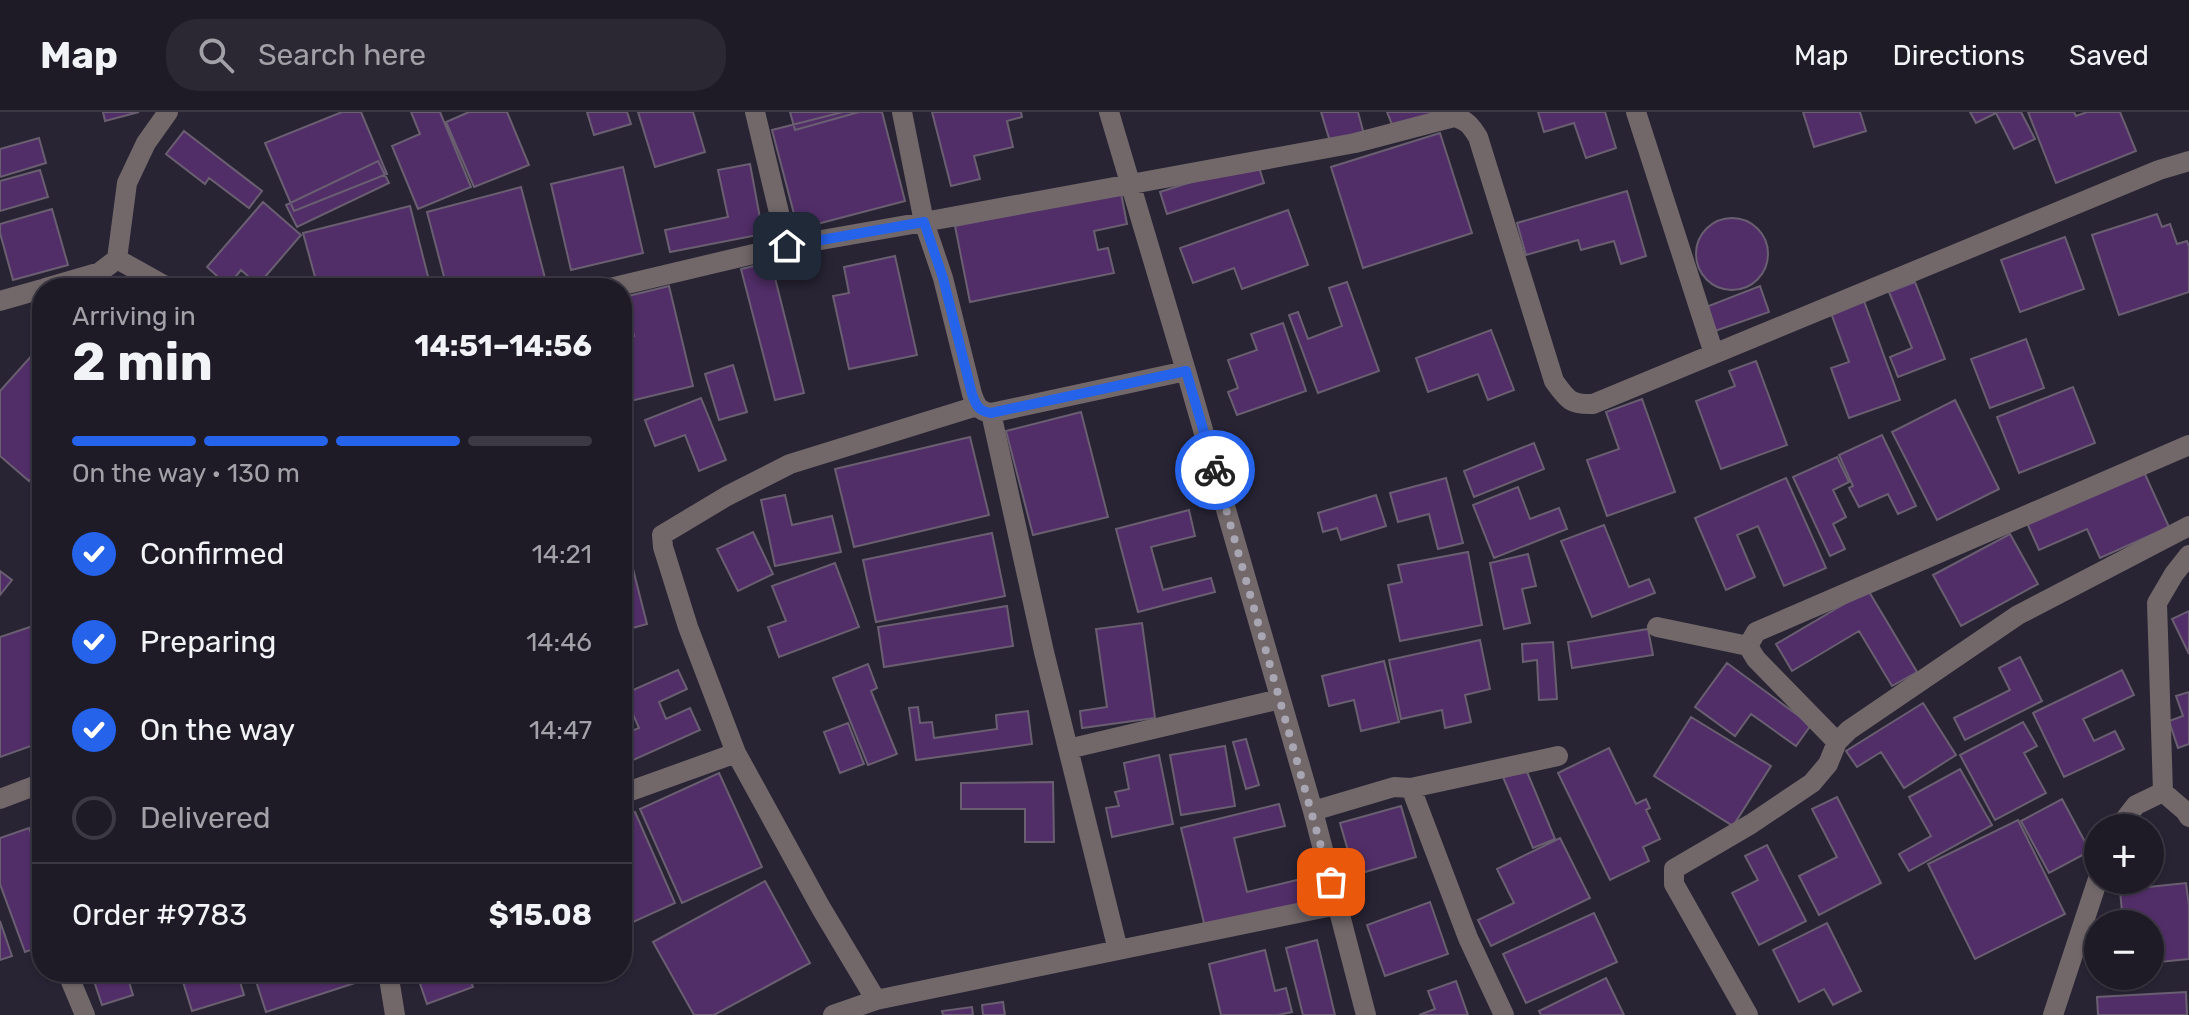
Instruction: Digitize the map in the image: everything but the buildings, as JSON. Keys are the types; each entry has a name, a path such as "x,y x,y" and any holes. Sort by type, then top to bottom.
{"street":[{"path":"79,278 100,272 117,259 127,183 146,143 168,112"},
{"path":"755,112 787,246"},
{"path":"902,112 924,222 984,410 1118,950"},
{"path":"1109,112 1313,811 1366,1015"},
{"path":"1636,112 1714,354"},
{"path":"632,283 787,246 1355,143 1461,114 1478,137 1554,381 1565,397 1576,404 1593,404 2159,170 2189,161"},
{"path":"117,259 151,278"},
{"path":"0,301 32,292"},
{"path":"876,1000 821,908 736,753 680,605 662,535 727,496 790,464 984,410 1186,371"},
{"path":"1748,646 1756,632 2189,445"},
{"path":"1748,1015 1674,884 1674,869 1751,824 1812,783 1828,764 1837,742 1849,730 2018,615 2189,526"},
{"path":"2189,555 2157,603 2163,792 2189,817"},
{"path":"1657,627 1748,646 1756,659 1837,742"},
{"path":"1068,749 1280,699"},
{"path":"632,790 736,753"},
{"path":"1313,811 1394,787 1411,788 1558,756"},
{"path":"0,799 32,787"},
{"path":"1411,788 1468,938 1504,1015"},
{"path":"2129,814 2136,805 2163,792"},
{"path":"2053,1015 2093,894"},
{"path":"833,1015 876,1000 1337,905"},
{"path":"71,982 85,1015"},
{"path":"390,982 395,1015"}],"way so far":[{"path":"1215,470 1331,882"}],"route":[{"path":"787,246 924,222 943,278 972,394 983,412 991,413 1186,371 1215,470"}]}
